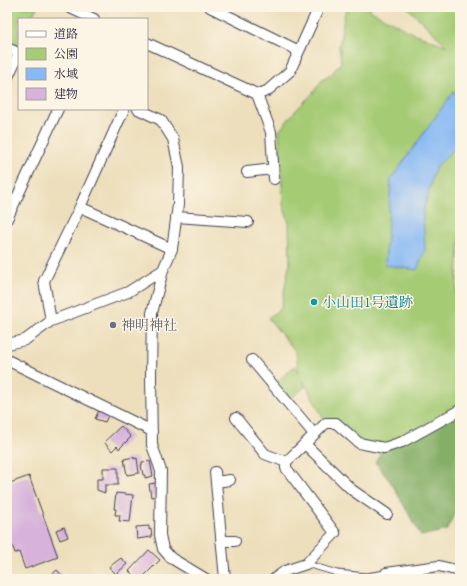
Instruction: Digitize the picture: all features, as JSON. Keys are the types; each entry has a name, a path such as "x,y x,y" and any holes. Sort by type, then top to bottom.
{"street":[{"path":"68,7 92,18"},
{"path":"210,7 299,51"},
{"path":"148,43 257,94 267,91 290,71 319,7"},
{"path":"7,48 18,53"},
{"path":"7,79 18,55"},
{"path":"247,172 273,174 271,132 257,94"},
{"path":"7,219 58,110"},
{"path":"51,321 44,281 80,207 124,110"},
{"path":"140,110 161,120 173,139 179,167 178,205 172,249 162,270 152,314 152,445 161,471 160,535 163,550 171,558 206,579"},
{"path":"80,207 172,249"},
{"path":"176,218 248,222"},
{"path":"7,344 25,340 51,321 128,292 162,270"},
{"path":"7,360 152,430"},
{"path":"252,360 314,434"},
{"path":"274,579 285,571 306,564 335,533 286,468 286,462 326,423 336,423 359,443 384,448 402,442 460,410"},
{"path":"236,418 265,454 286,462"},
{"path":"305,444 352,490 387,514"},
{"path":"225,579 215,477 230,480"},
{"path":"221,541 235,541"},
{"path":"386,574 439,566 460,571"}],"lane":[{"path":"306,564 337,573 366,576 386,574"}],"green space":[{"path":"7,7 37,7 32,18 18,18 18,48 7,43"},
{"path":"352,7 369,7 371,11 413,33 447,46 407,7 460,7 460,236 456,293 460,293 460,410 384,448 359,443 326,423 303,380 305,387 287,401 273,385 295,366 299,373 296,352 268,318 281,308 290,261 289,223 283,204 279,131 296,110 313,93 322,80 331,75 341,62 339,46 345,12"},
{"path":"460,410 460,503 447,530 421,536 392,484 375,462 384,448"}],"water":[{"path":"454,91 460,100 460,148 457,146 435,168 423,213 425,250 417,270 385,265 391,179"}],"building":[{"path":"99,410 109,414 105,422 95,419"},
{"path":"121,426 131,437 119,449 117,446 112,451 104,442"},
{"path":"134,457 134,459 137,458 139,473 127,475 124,459"},
{"path":"150,461 153,476 145,478 141,465 142,462"},
{"path":"103,468 118,468 118,485 105,485 105,493 97,490 97,479 103,479"},
{"path":"29,476 58,557 25,569 19,552 15,553 7,531 7,484"},
{"path":"157,483 158,496 151,497 149,484"},
{"path":"116,493 133,495 130,522 119,521 120,515 115,515 116,509 114,509"},
{"path":"149,526 152,537 137,539 136,527"},
{"path":"64,527 68,537 60,540 56,530"},
{"path":"149,550 160,560 141,579 138,579 129,571"},
{"path":"121,558 127,564 116,574 109,567"},
{"path":"57,570 65,579 47,579"}],"place":[{"name":"小山田1号遺跡","path":"314,302"},
{"name":"神明神社","path":"113,325"}]}
